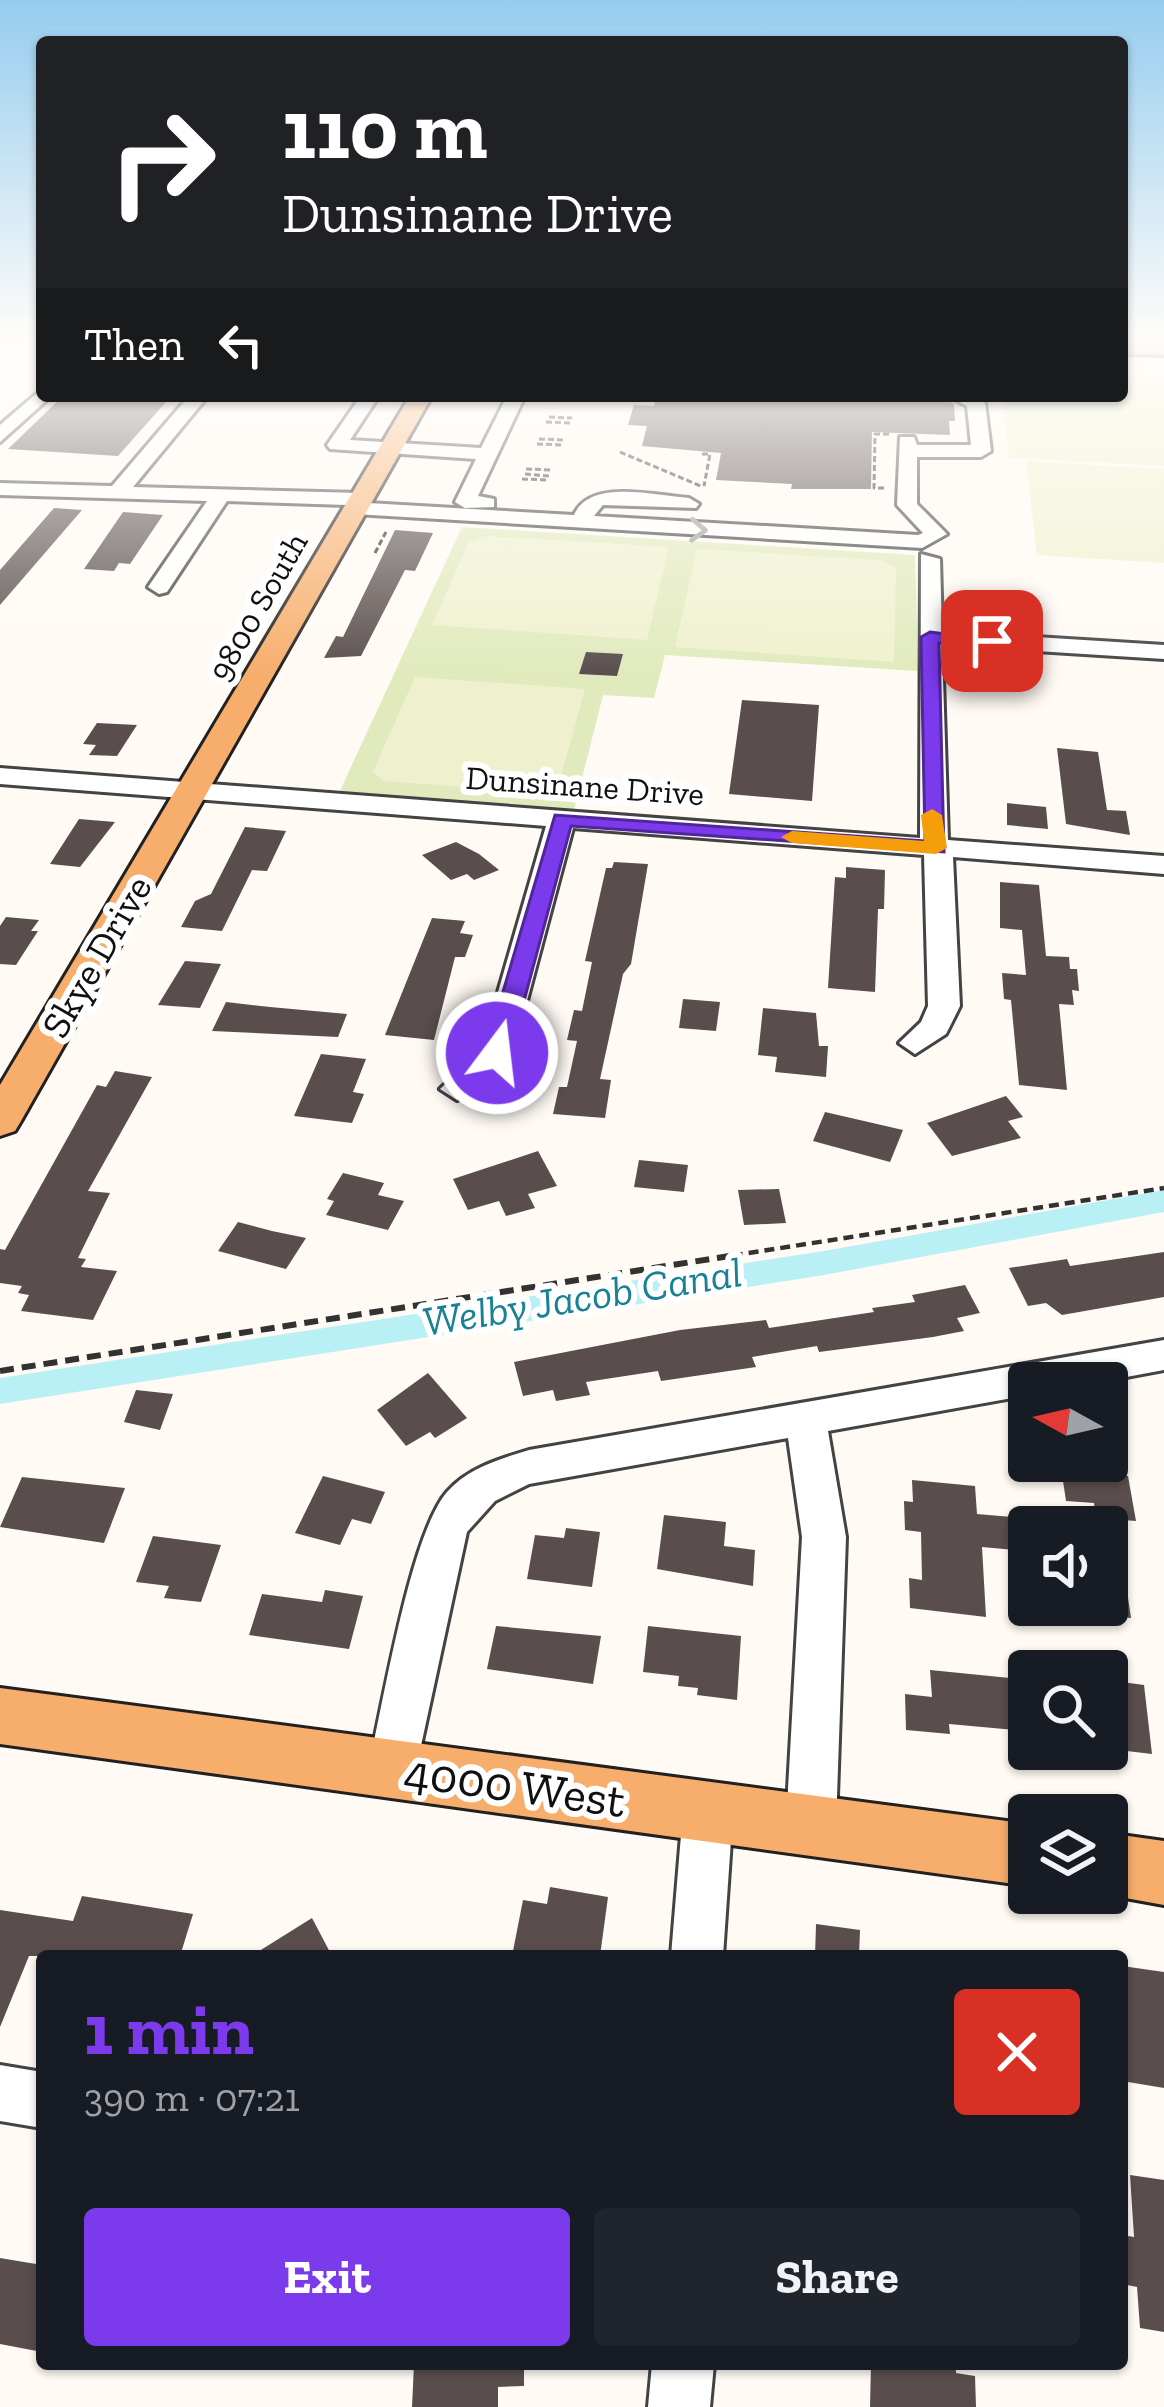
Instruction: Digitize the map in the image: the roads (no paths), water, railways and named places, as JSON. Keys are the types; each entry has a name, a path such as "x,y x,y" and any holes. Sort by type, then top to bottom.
{"main road":[{"name":"9800 South","path":"192,791 388,451"},
{"name":"Skye Drive","path":"0,1121 192,791"},
{"name":"4000 West","path":"0,1716 1008,1852"},
{"path":"1128,1868 1164,1873"}],"street":[{"path":"115,495 152,451"},
{"path":"444,451 488,454 465,502 484,510 511,505"},
{"path":"0,507 8,489 222,494 484,510 581,524 922,542 936,534 907,505 907,451"},
{"path":"159,587 222,494"},
{"path":"581,524 587,507 599,499 760,508"},
{"path":"876,515 922,518"},
{"path":"915,1043 935,1027 944,1006 929,559"},
{"path":"930,637 1164,652"},
{"name":"Dunsinane Drive","path":"0,776 1164,865"},
{"path":"457,1090 482,1073 497,1053 562,819"},
{"path":"392,1769 446,1531 454,1514 482,1485 529,1467 805,1418 1159,1367"},
{"path":"805,1418 824,1538 811,1826"},
{"path":"697,1950 708,1811"},
{"path":"0,2093 36,2099"},
{"path":"680,2407 683,2370"}],"waterway":[{"name":"Welby Jacob Canal","path":"0,1391 824,1263 1164,1201"}]}
